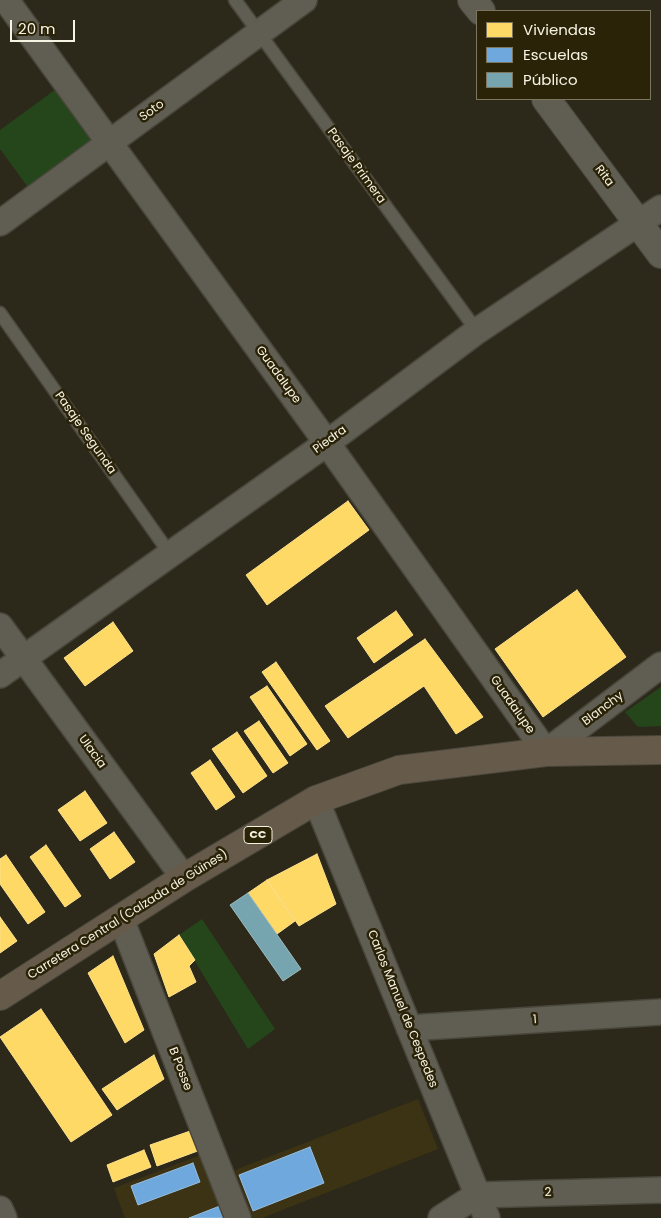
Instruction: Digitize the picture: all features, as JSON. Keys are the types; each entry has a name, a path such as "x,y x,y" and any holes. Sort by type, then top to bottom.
{"main road":[{"name":"Carretera Central (Calzada de Güines)","path":"0,996 184,878 316,800 399,770 546,752 661,750"}],"street":[{"name":"Guadalupe","path":"6,0 327,443 546,752"},
{"name":"Soto","path":"0,223 304,0"},
{"name":"Rita","path":"547,100 661,254"},
{"name":"Piedra","path":"0,675 327,443 477,331 661,208"},
{"name":"Ulacia","path":"0,626 184,878"},
{"name":"Blanchy","path":"546,752 661,665"},
{"name":"Carlos Manuel de Cespedes","path":"316,800 487,1218"},
{"name":"B Posse","path":"121,919 238,1218"},
{"name":"1","path":"409,1028 661,1012"},
{"name":"2","path":"478,1195 661,1190"},
{"path":"441,1218 478,1195"},
{"path":"0,1210 4,1218"}],"lane":[{"name":"Pasaje Primera","path":"235,0 477,331"},
{"name":"Pasaje Segunda","path":"0,312 170,554"}],"shaded area":[{"path":"418,1099 438,1149 262,1218 253,1218 235,1170"},
{"path":"206,1153 231,1218 125,1218 114,1188"}],"green space":[{"path":"59,87 98,141 30,190 0,149 0,130"},
{"path":"661,687 661,726 638,727 625,712"},
{"path":"202,919 275,1029 248,1049 179,935"}],"building: Viviendas":[{"path":"348,501 369,530 267,605 246,575"},
{"path":"577,590 626,657 543,717 495,649"},
{"path":"396,611 413,635 374,663 357,638"},
{"path":"113,622 133,651 85,686 64,658"},
{"path":"425,639 483,717 456,734 424,686 348,738 325,706"},
{"path":"276,662 330,741 317,750 262,672"},
{"path":"267,686 307,744 290,756 250,697"},
{"path":"259,721 288,763 273,773 244,731"},
{"path":"237,732 267,776 243,793 212,749"},
{"path":"210,760 235,797 216,810 191,773"},
{"path":"85,791 107,823 80,841 58,810"},
{"path":"114,832 135,862 110,879 90,849"},
{"path":"46,845 81,896 65,907 30,857"},
{"path":"317,854 336,904 299,926 267,880"},
{"path":"6,855 45,912 28,924 0,884 0,859"},
{"path":"267,880 295,921 277,934 248,893"},
{"path":"0,917 17,941 0,953"},
{"path":"179,935 195,960 189,966 196,982 169,997 154,954"},
{"path":"113,956 144,1030 125,1043 88,973"},
{"path":"41,1009 112,1115 71,1142 0,1037"},
{"path":"154,1055 164,1079 117,1110 102,1089"},
{"path":"196,1129 203,1149 157,1166 150,1145"},
{"path":"144,1150 151,1167 113,1182 107,1165"}],"building: Escuelas":[{"path":"310,1147 324,1183 253,1211 239,1175"},
{"path":"193,1163 200,1182 138,1205 131,1186"},
{"path":"225,1204 231,1218 189,1218"}],"building: Público":[{"path":"248,893 301,969 283,981 230,905"}]}
